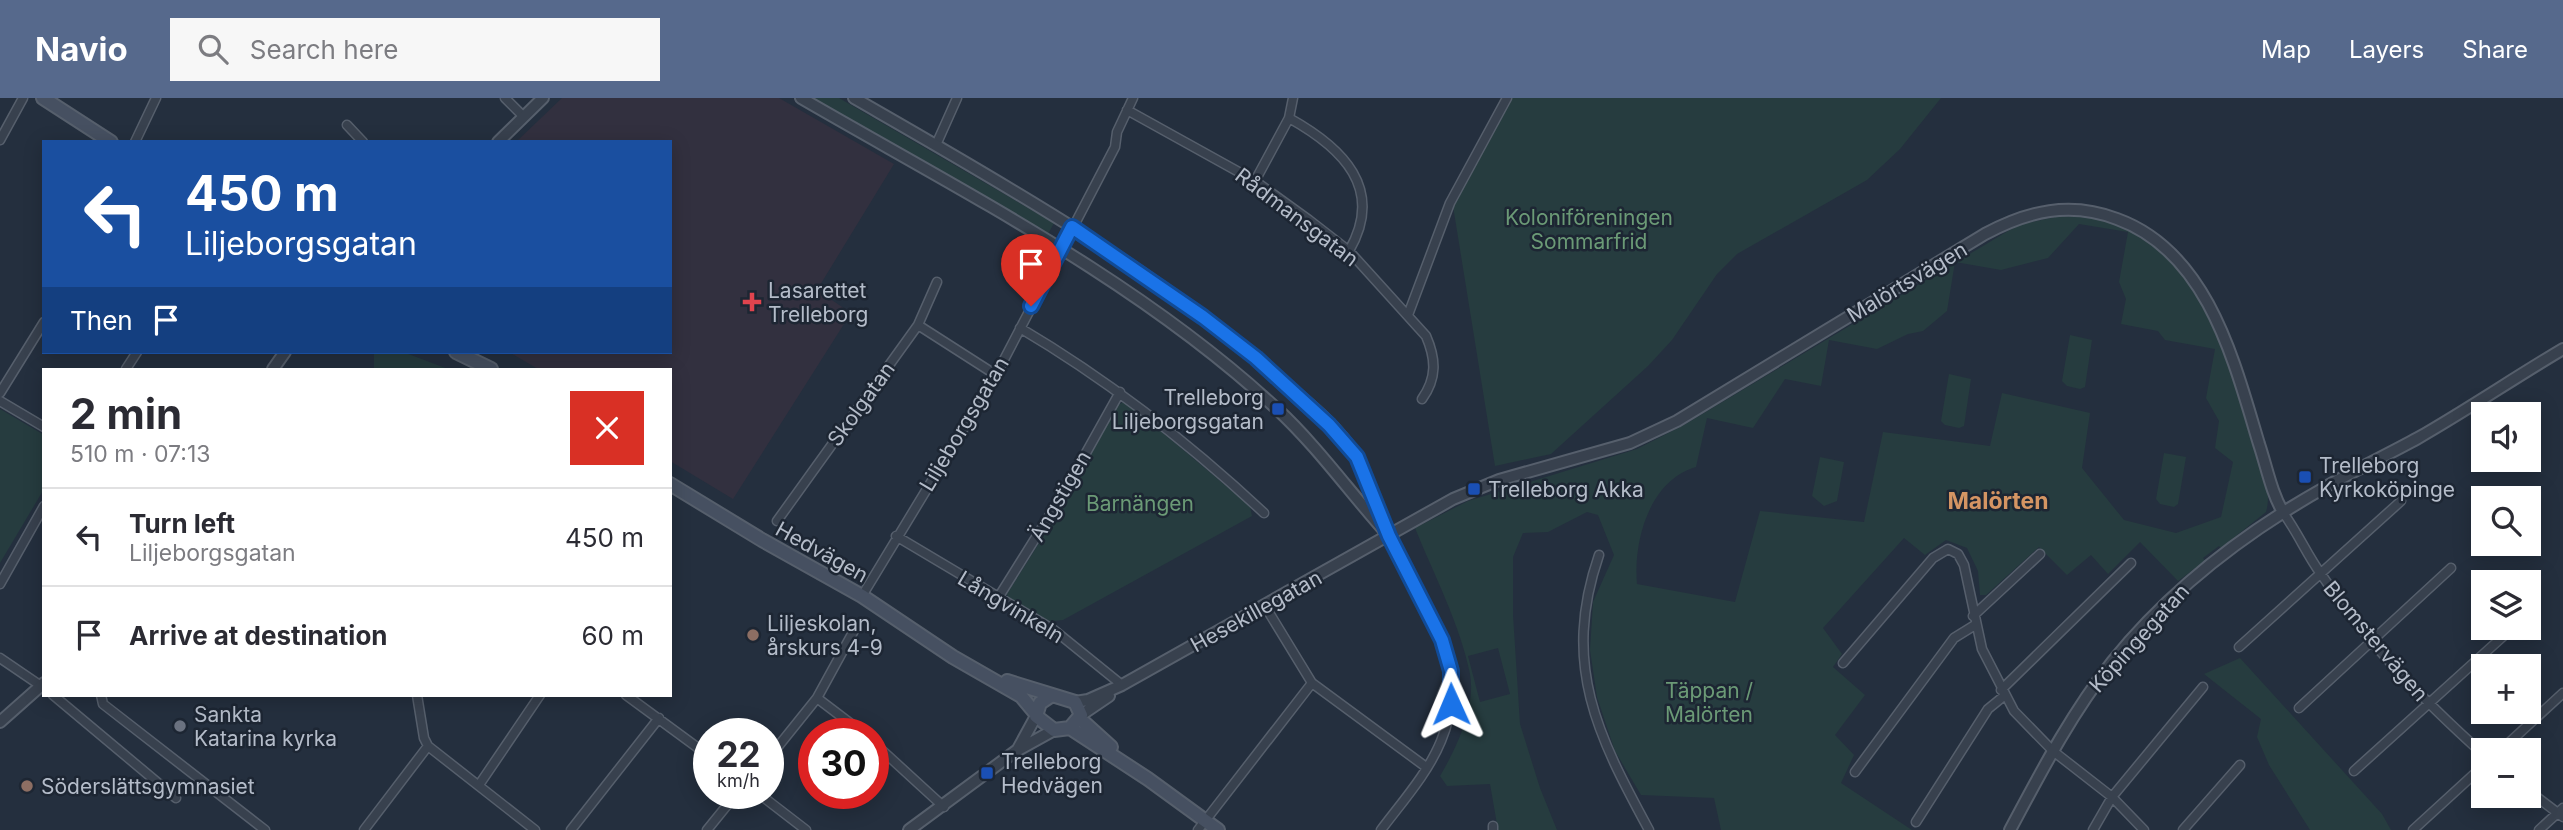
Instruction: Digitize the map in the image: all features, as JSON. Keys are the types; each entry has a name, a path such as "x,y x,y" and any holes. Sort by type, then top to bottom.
{"main road":[{"path":"43,98 108,140"},
{"path":"461,354 489,368"},
{"name":"Hedvägen","path":"672,485 862,596 953,657 1021,696 1036,715 1054,730"},
{"name":"Hedvägen","path":"953,657 1032,691 1075,702"},
{"path":"1036,715 1040,703 1052,695"},
{"path":"1075,702 1080,717 1148,779 1201,825 1218,830"},
{"path":"1070,729 1080,717"},
{"path":"1054,730 1070,729 1148,779"}],"street":[{"path":"0,140 23,98"},
{"path":"136,140 156,98"},
{"path":"505,98 523,116"},
{"path":"500,140 543,98"},
{"path":"801,98 1059,250 1138,300 1255,389 1309,440 1389,536"},
{"path":"853,98 1072,227 1203,317 1256,358 1329,425 1357,457 1389,536 1442,640 1451,671 1451,704 1442,741 1381,830"},
{"path":"936,145 957,98"},
{"name":"Liljeborgsgatan","path":"862,596 996,375 1115,147 1133,98"},
{"path":"1255,181 1289,118 1293,98"},
{"path":"1408,314 1450,203 1507,98"},
{"name":"Rådmansgatan","path":"1127,110 1255,181 1349,251 1426,335 1432,350 1434,370 1431,386 1422,399"},
{"path":"1289,118 1331,145 1348,164 1360,185 1364,212 1358,236 1349,251"},
{"path":"347,125 361,140"},
{"name":"Malörtsvägen","path":"1389,536 1474,489 1630,443 1677,421 2014,218 2039,211 2074,209 2105,214 2133,225 2157,239 2193,278 2232,359 2272,486 2284,514"},
{"name":"Skolgatan","path":"777,521 918,325 937,282"},
{"path":"0,393 42,325"},
{"path":"918,325 996,375"},
{"path":"1020,328 1119,392 1193,450 1264,513"},
{"name":"Köpingegatan","path":"2010,830 2053,751 2089,693 2141,629 2211,564 2253,532 2321,489 2418,438 2563,349"},
{"name":"Ängstigen","path":"998,598 1063,494 1119,392"},
{"path":"0,401 42,427"},
{"path":"2239,647 2401,500"},
{"path":"0,584 42,510"},
{"name":"Blomstervägen","path":"2284,514 2320,574 2372,641 2428,705 2471,743"},
{"name":"Långvinkeln","path":"896,536 1054,630 1122,685"},
{"name":"Hesekillegatan","path":"1075,702 1088,700 1122,685 1389,536"},
{"path":"1843,663 1933,558 1948,548 1958,554 1964,565 1974,621 2003,693 2014,711 2053,751 2112,797 2144,830"},
{"path":"1854,772 1954,638 2039,554"},
{"path":"1599,555 1585,619 1583,652 1587,688 1595,721 1608,755 1649,830"},
{"path":"1916,822 1989,709 2131,563"},
{"path":"2299,708 2451,568"},
{"path":"1265,606 1312,683 1426,767"},
{"path":"784,740 817,698 857,625"},
{"path":"2354,771 2499,640"},
{"path":"0,658 42,684"},
{"path":"1201,825 1312,683"},
{"name":"Hesekillegatan","path":"1080,717 1122,685"},
{"path":"0,722 42,686"},
{"path":"2093,830 2112,797 2203,687"},
{"path":"2514,738 2563,693"},
{"path":"55,697 176,798"},
{"path":"417,697 424,738 428,746 535,830"},
{"path":"480,785 539,697"},
{"path":"629,697 693,744"},
{"path":"817,698 843,718"},
{"path":"102,699 265,830"},
{"path":"1016,751 1036,715"},
{"path":"571,830 659,718"},
{"path":"909,830 944,807 1016,751 1054,730"},
{"path":"364,830 428,746"},
{"path":"889,757 944,807"},
{"path":"2183,830 2240,765"},
{"path":"2413,830 2471,777"},
{"path":"2539,830 2561,813 2541,799"},
{"path":"707,830 724,809"},
{"path":"779,809 806,830"}],"shaded area":[{"name":"Lasarettet Trelleborg","path":"562,98 779,98 894,164 817,290 851,313 733,499 672,462 672,368 536,368 512,354 672,354 672,140 518,140"}],"green space":[{"path":"812,98 839,98 1054,223 1047,236"},
{"name":"Koloniföreningen Sommarfrid","path":"1512,98 1941,98 1900,149 1867,180 1737,254 1717,274 1672,340 1648,366 1551,454 1495,466 1453,206"},
{"name":"Täppan / Malörten","path":"2060,216 2108,221 2149,241 2171,261 2190,284 2205,311 2229,368 2263,468 2268,491 2266,512 2221,548 2219,546 2203,558 2205,561 2178,581 2140,542 2108,574 2091,555 2067,575 2039,547 1986,595 1980,595 1978,571 1967,548 1946,540 1925,555 1904,538 1823,628 1842,654 1833,667 1865,695 1835,735 1854,755 1841,783 1912,830 1721,830 1714,798 1641,795 1615,751 1597,697 1590,650 1593,602 1614,555 1598,515 1587,512 1548,532 1523,533 1513,557 1513,615 1520,724 1540,788 1557,830 1498,830 1490,784 1447,786 1440,776 1458,741 1467,714 1470,674 1453,618 1415,528 1468,501 1637,449 1684,425 1955,263 1947,311 1923,331 1908,334 1877,349 1829,340 1821,386 1785,379 1753,428 1707,418 1696,467 1680,474 1667,485 1648,514 1638,549 1637,584 1735,602 1760,511 1864,522 1883,432 1990,446 2002,393 2090,413 2082,468 2124,520 2176,533 2221,517 2233,462 2215,448 2219,421 2206,398 2215,349 2165,340 2158,331 2121,324 2126,299 2119,282 2128,232 2079,224 2048,258 2001,270 1956,262 2018,225","holes":["1498,648 1510,694 1480,702 1468,656"]},
{"path":"2070,335 2092,340 2085,387 2080,389 2067,386 2062,381"},
{"path":"374,354 408,354 445,368 374,368"},
{"path":"1949,374 1971,379 1964,426 1959,428 1945,425 1941,421"},
{"name":"Barnängen","path":"1125,401 1250,506 1252,516 1063,620 1045,622 1008,599 1007,594 1065,502 1118,405"},
{"path":"0,409 42,434 42,492 0,563"},
{"path":"2164,453 2186,457 2178,504 2174,507 2160,504 2156,499"},
{"path":"1820,457 1844,462 1837,501 1824,506 1812,496"},
{"path":"2240,658 2382,814 2391,830 2310,830 2269,765 2257,737 2261,719 2204,674"}],"place":[{"name":"Lasarettet Trelleborg","path":"752,302"},
{"name":"Trelleborg Liljeborgsgatan","path":"1278,409"},
{"name":"Trelleborg Kyrkoköpinge","path":"2305,477"},
{"name":"Trelleborg Akka","path":"1474,489"},
{"name":"Liljeskolan, årskurs 4-9","path":"753,635"},
{"name":"Sankta Katarina kyrka","path":"180,726"},
{"name":"Trelleborg Hedvägen","path":"987,773"},
{"name":"Söderslättsgymnasiet","path":"27,786"}],"district":[{"name":"Malörten","path":"1998,501"}],"route":[{"path":"1031,306 1072,227 1203,317 1292,389 1357,457 1389,536 1442,640 1451,671 1451,704"}]}
